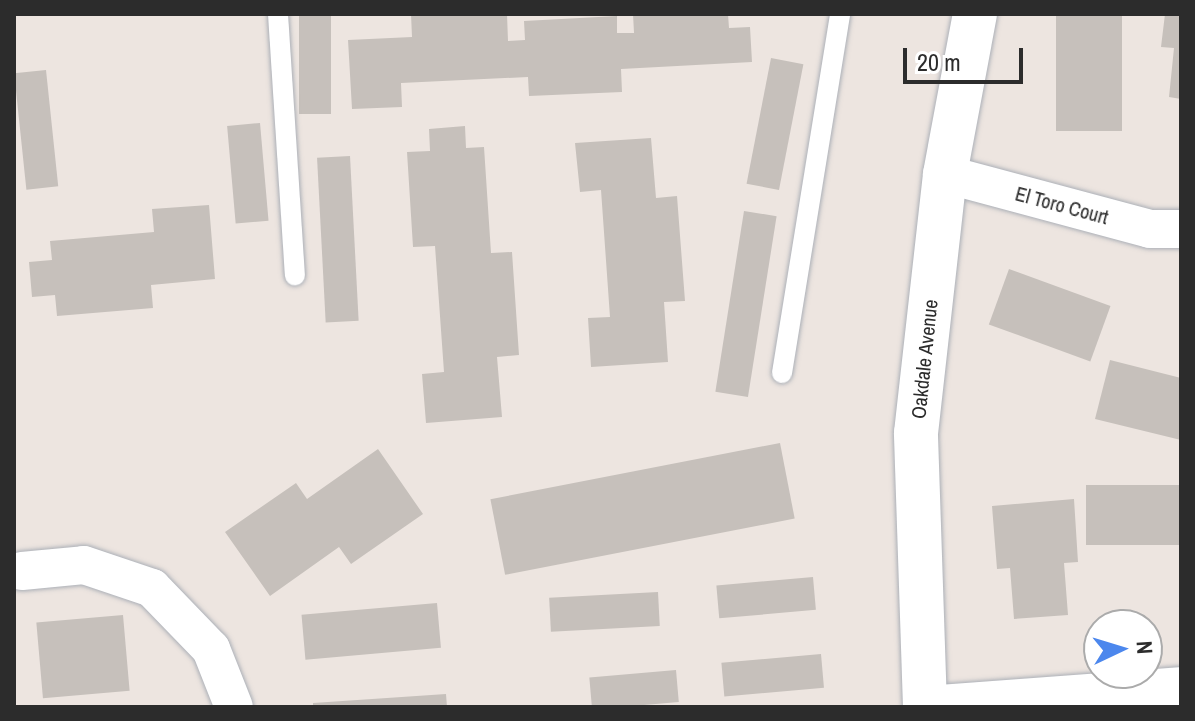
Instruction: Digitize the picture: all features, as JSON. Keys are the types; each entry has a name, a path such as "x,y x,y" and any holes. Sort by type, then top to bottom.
{"street":[{"name":"Oakdale Avenue","path":"925,706 916,433 945,174 975,14"},
{"name":"El Toro Court","path":"945,174 1150,229 1181,229"},
{"path":"22,571 84,565 152,588 211,649 234,707"},
{"path":"925,706 1181,686"}],"lane":[{"path":"278,14 295,275"},
{"path":"782,373 840,14"}],"building":[{"path":"299,14 331,14 331,114 299,114"},
{"path":"411,14 507,14 508,41 525,40 524,21 617,16 617,33 634,33 633,14 728,14 729,28 750,27 752,62 621,69 622,92 529,96 528,77 401,83 402,107 352,109 348,40 412,37"},
{"path":"1056,14 1122,14 1122,131 1056,131"},
{"path":"1165,14 1181,14 1181,99 1169,97 1174,48 1161,47"},
{"path":"771,58 803,64 779,190 747,184"},
{"path":"46,70 58,186 26,190 14,73"},
{"path":"260,123 269,221 236,224 227,126"},
{"path":"465,126 466,148 484,147 491,253 512,252 519,355 497,357 502,417 426,423 422,374 444,372 435,246 413,247 407,152 430,151 429,129"},
{"path":"651,138 656,198 677,196 685,301 664,302 668,362 591,367 588,318 610,317 601,190 580,192 575,143"},
{"path":"350,156 359,321 326,323 317,158"},
{"path":"209,205 215,279 151,285 153,308 57,316 55,295 32,297 29,262 52,260 50,241 154,232 152,209"},
{"path":"744,211 777,216 748,397 715,392"},
{"path":"1009,269 1110,306 1090,361 989,324"},
{"path":"1110,360 1181,378 1181,440 1095,419"},
{"path":"780,443 795,519 505,575 490,499"},
{"path":"378,449 423,514 351,564 339,547 270,596 225,532 296,483 307,499"},
{"path":"1086,485 1181,485 1181,545 1086,545"},
{"path":"1074,499 1078,562 1064,563 1068,615 1014,619 1010,568 997,569 992,506"},
{"path":"813,577 816,610 719,618 716,585"},
{"path":"658,592 660,626 551,632 549,598"},
{"path":"437,603 441,648 305,660 302,615"},
{"path":"123,615 130,691 43,698 36,623"},
{"path":"821,654 824,688 724,697 721,663"},
{"path":"676,670 679,702 592,707 589,678"},
{"path":"446,694 447,707 313,707 313,703"}]}
